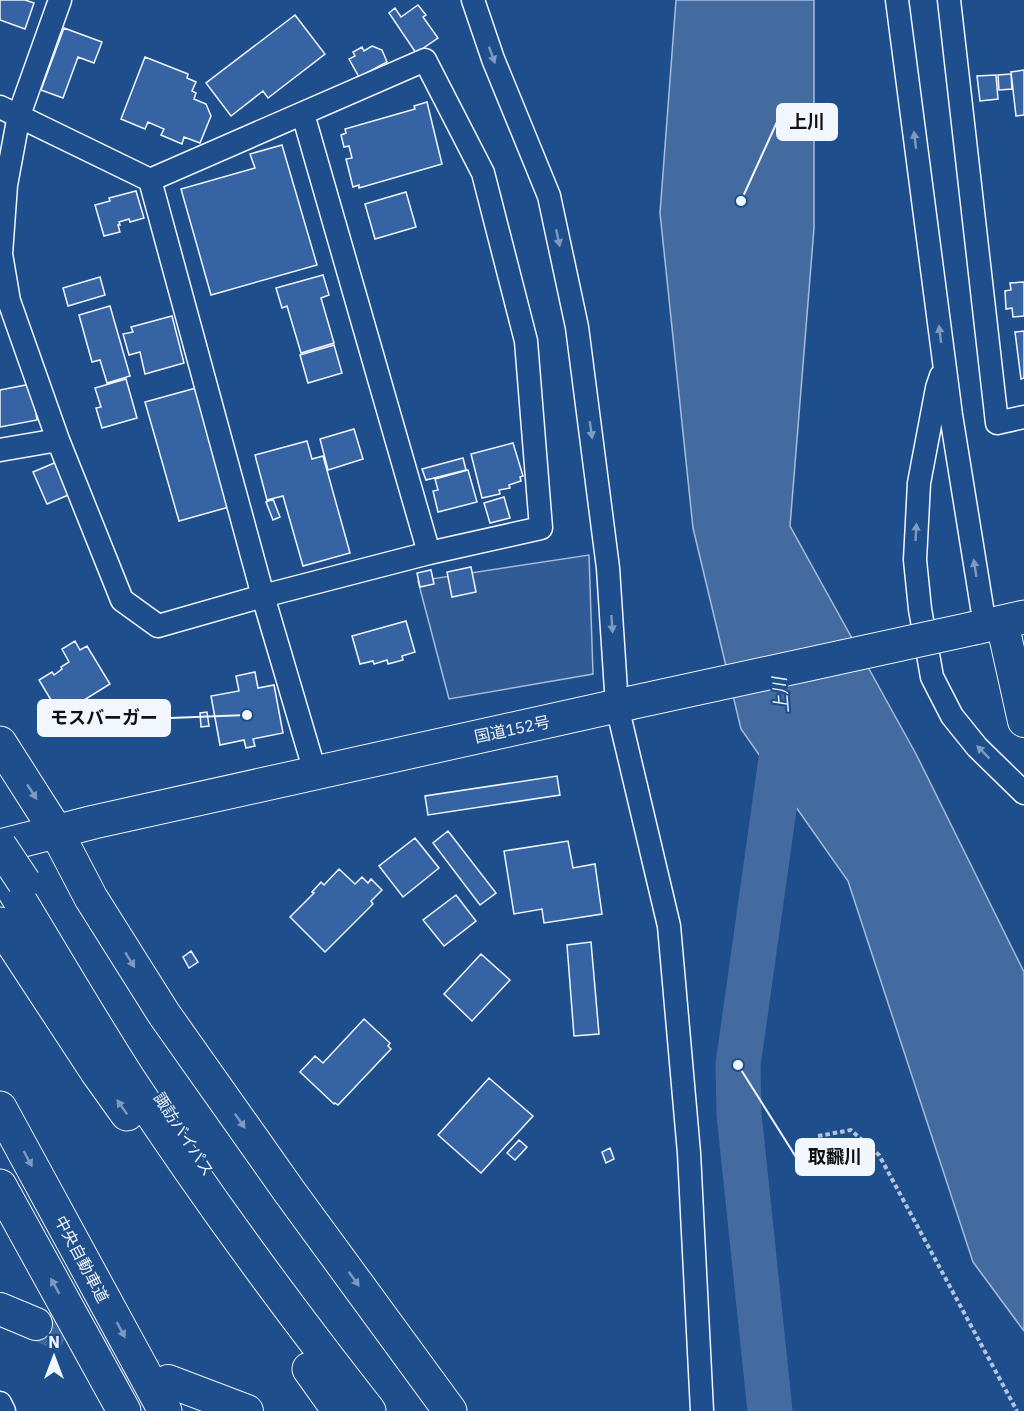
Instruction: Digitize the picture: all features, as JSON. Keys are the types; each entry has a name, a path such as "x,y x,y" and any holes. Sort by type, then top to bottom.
{"highway":[{"name":"国道152号","path":"0,846 315,772 996,623"},
{"path":"0,743 56,831 91,898 164,1014 289,1191 450,1411"},
{"name":"諏訪バイパス","path":"0,846 12,880 129,1079 222,1218 369,1411"},
{"name":"諏訪バイパス","path":"12,880 197,1157 309,1315 385,1411"},
{"path":"0,924 97,1072 339,1411"},
{"name":"中央自動車道","path":"0,1107 166,1396"},
{"path":"0,1186 124,1411"}],"street":[{"path":"60,0 9,111 1,254 9,301 58,440 122,600 158,626 429,553 541,528 526,341 483,173 425,60 150,180"},
{"path":"473,0 493,60 549,196 574,316 595,461 623,704 669,926 689,1152 702,1411"},
{"path":"897,0 944,365 996,623 1024,722"},
{"path":"949,0 997,423 1024,417"},
{"path":"9,111 150,180 263,596 315,772"},
{"path":"303,114 429,553"},
{"path":"944,365 937,388 919,483 915,560 920,609 932,677 952,716 977,747 1024,793"},
{"path":"0,450 58,440"},
{"path":"0,1309 36,1324"},
{"path":"166,1396 247,1411"},
{"path":"0,1403 4,1411"}],"path":[{"path":"818,1136 851,1130 879,1155 1017,1411"}],"shaded area":[{"path":"589,555 593,674 449,699 418,581"}],"water":[{"path":"676,0 814,0 814,228 790,526 916,754 1024,972 1024,1331 973,1262 848,881 741,729 693,528 660,213"}],"building":[{"path":"0,0 25,0 34,3 25,29 0,20"},
{"path":"418,5 426,15 423,17 438,38 416,53 389,13 395,8 401,17"},
{"path":"295,15 325,54 268,98 263,91 231,116 206,83"},
{"path":"64,28 102,42 94,63 78,57 63,98 41,90"},
{"path":"372,46 382,50 387,62 359,77 349,59 355,56 353,52 362,47 364,51"},
{"path":"145,57 188,74 187,78 196,82 192,91 196,93 194,99 206,104 211,116 200,143 184,137 182,144 161,135 164,129 148,122 145,129 121,119"},
{"path":"1024,70 1024,115 1016,116 1011,72"},
{"path":"1011,74 1012,89 999,90 998,75"},
{"path":"996,75 998,99 980,101 977,76"},
{"path":"427,102 442,164 359,188 359,185 353,187 346,159 352,158 349,146 344,147 341,135 346,133 345,129 415,109 414,106"},
{"path":"282,145 317,265 211,295 181,189 255,168 250,154"},
{"path":"136,191 144,218 119,222 120,232 104,236 95,205 110,201 109,198"},
{"path":"406,192 416,227 375,239 365,204"},
{"path":"323,275 329,295 321,298 334,343 301,353 287,306 282,308 276,288"},
{"path":"100,277 105,295 68,306 63,288"},
{"path":"1024,282 1024,316 1013,317 1012,308 1006,309 1005,291 1011,290 1010,283"},
{"path":"110,306 130,376 107,383 100,360 92,362 79,315"},
{"path":"172,316 184,363 145,374 140,352 129,355 123,334 133,332 131,327"},
{"path":"1024,331 1024,378 1021,379 1015,332"},
{"path":"334,345 342,373 308,383 300,355"},
{"path":"126,379 137,418 102,428 96,408 101,407 95,388"},
{"path":"31,384 37,420 0,427 0,390"},
{"path":"196,388 229,507 179,521 145,402"},
{"path":"354,429 363,459 328,470 320,439"},
{"path":"307,441 312,459 323,456 350,553 303,566 283,496 267,500 255,455"},
{"path":"513,443 523,476 520,477 521,481 509,485 510,488 499,490 500,494 482,498 471,454"},
{"path":"463,458 466,470 426,480 422,469"},
{"path":"59,461 73,493 47,504 33,472"},
{"path":"468,470 477,502 438,512 433,491 438,490 435,479"},
{"path":"504,497 510,518 490,523 484,503"},
{"path":"273,499 280,517 273,520 266,502"},
{"path":"471,567 476,592 452,597 447,572"},
{"path":"431,570 434,584 420,587 417,573"},
{"path":"406,621 415,652 402,656 403,660 388,664 387,660 374,664 373,661 360,664 352,636"},
{"path":"75,641 80,650 87,646 110,684 60,715 39,680 52,672 54,675 69,662 62,649"},
{"path":"255,672 258,688 274,685 283,733 253,739 255,746 246,748 244,740 220,745 211,696 239,691 236,676"},
{"path":"207,712 209,726 201,727 200,713"},
{"path":"557,776 560,795 428,815 425,796"},
{"path":"448,831 496,893 480,905 433,843"},
{"path":"415,838 439,868 403,897 379,866"},
{"path":"568,841 573,868 595,864 602,914 544,923 542,909 514,914 504,851"},
{"path":"339,869 355,884 362,877 368,883 371,879 382,890 371,901 373,904 325,952 290,917 314,893 312,892 321,882 324,885"},
{"path":"456,895 476,921 444,946 423,920"},
{"path":"591,942 599,1034 574,1036 567,945"},
{"path":"191,951 198,962 189,968 183,957"},
{"path":"481,954 510,980 472,1021 444,994"},
{"path":"364,1019 390,1043 388,1046 391,1049 338,1105 334,1104 300,1072 315,1056 323,1063"},
{"path":"489,1078 533,1116 481,1173 438,1135"},
{"path":"519,1140 527,1147 515,1160 507,1153"},
{"path":"610,1148 614,1159 606,1163 602,1152"}],"waterway":[{"path":"770,1411 739,1114 738,1065 784,738"}],"tunnel":[{"path":"36,1324 156,1376"}],"place":[{"name":"上川","path":"741,201"},
{"name":"モスバーガー","path":"247,715"},
{"name":"取飜川","path":"738,1065"}]}
